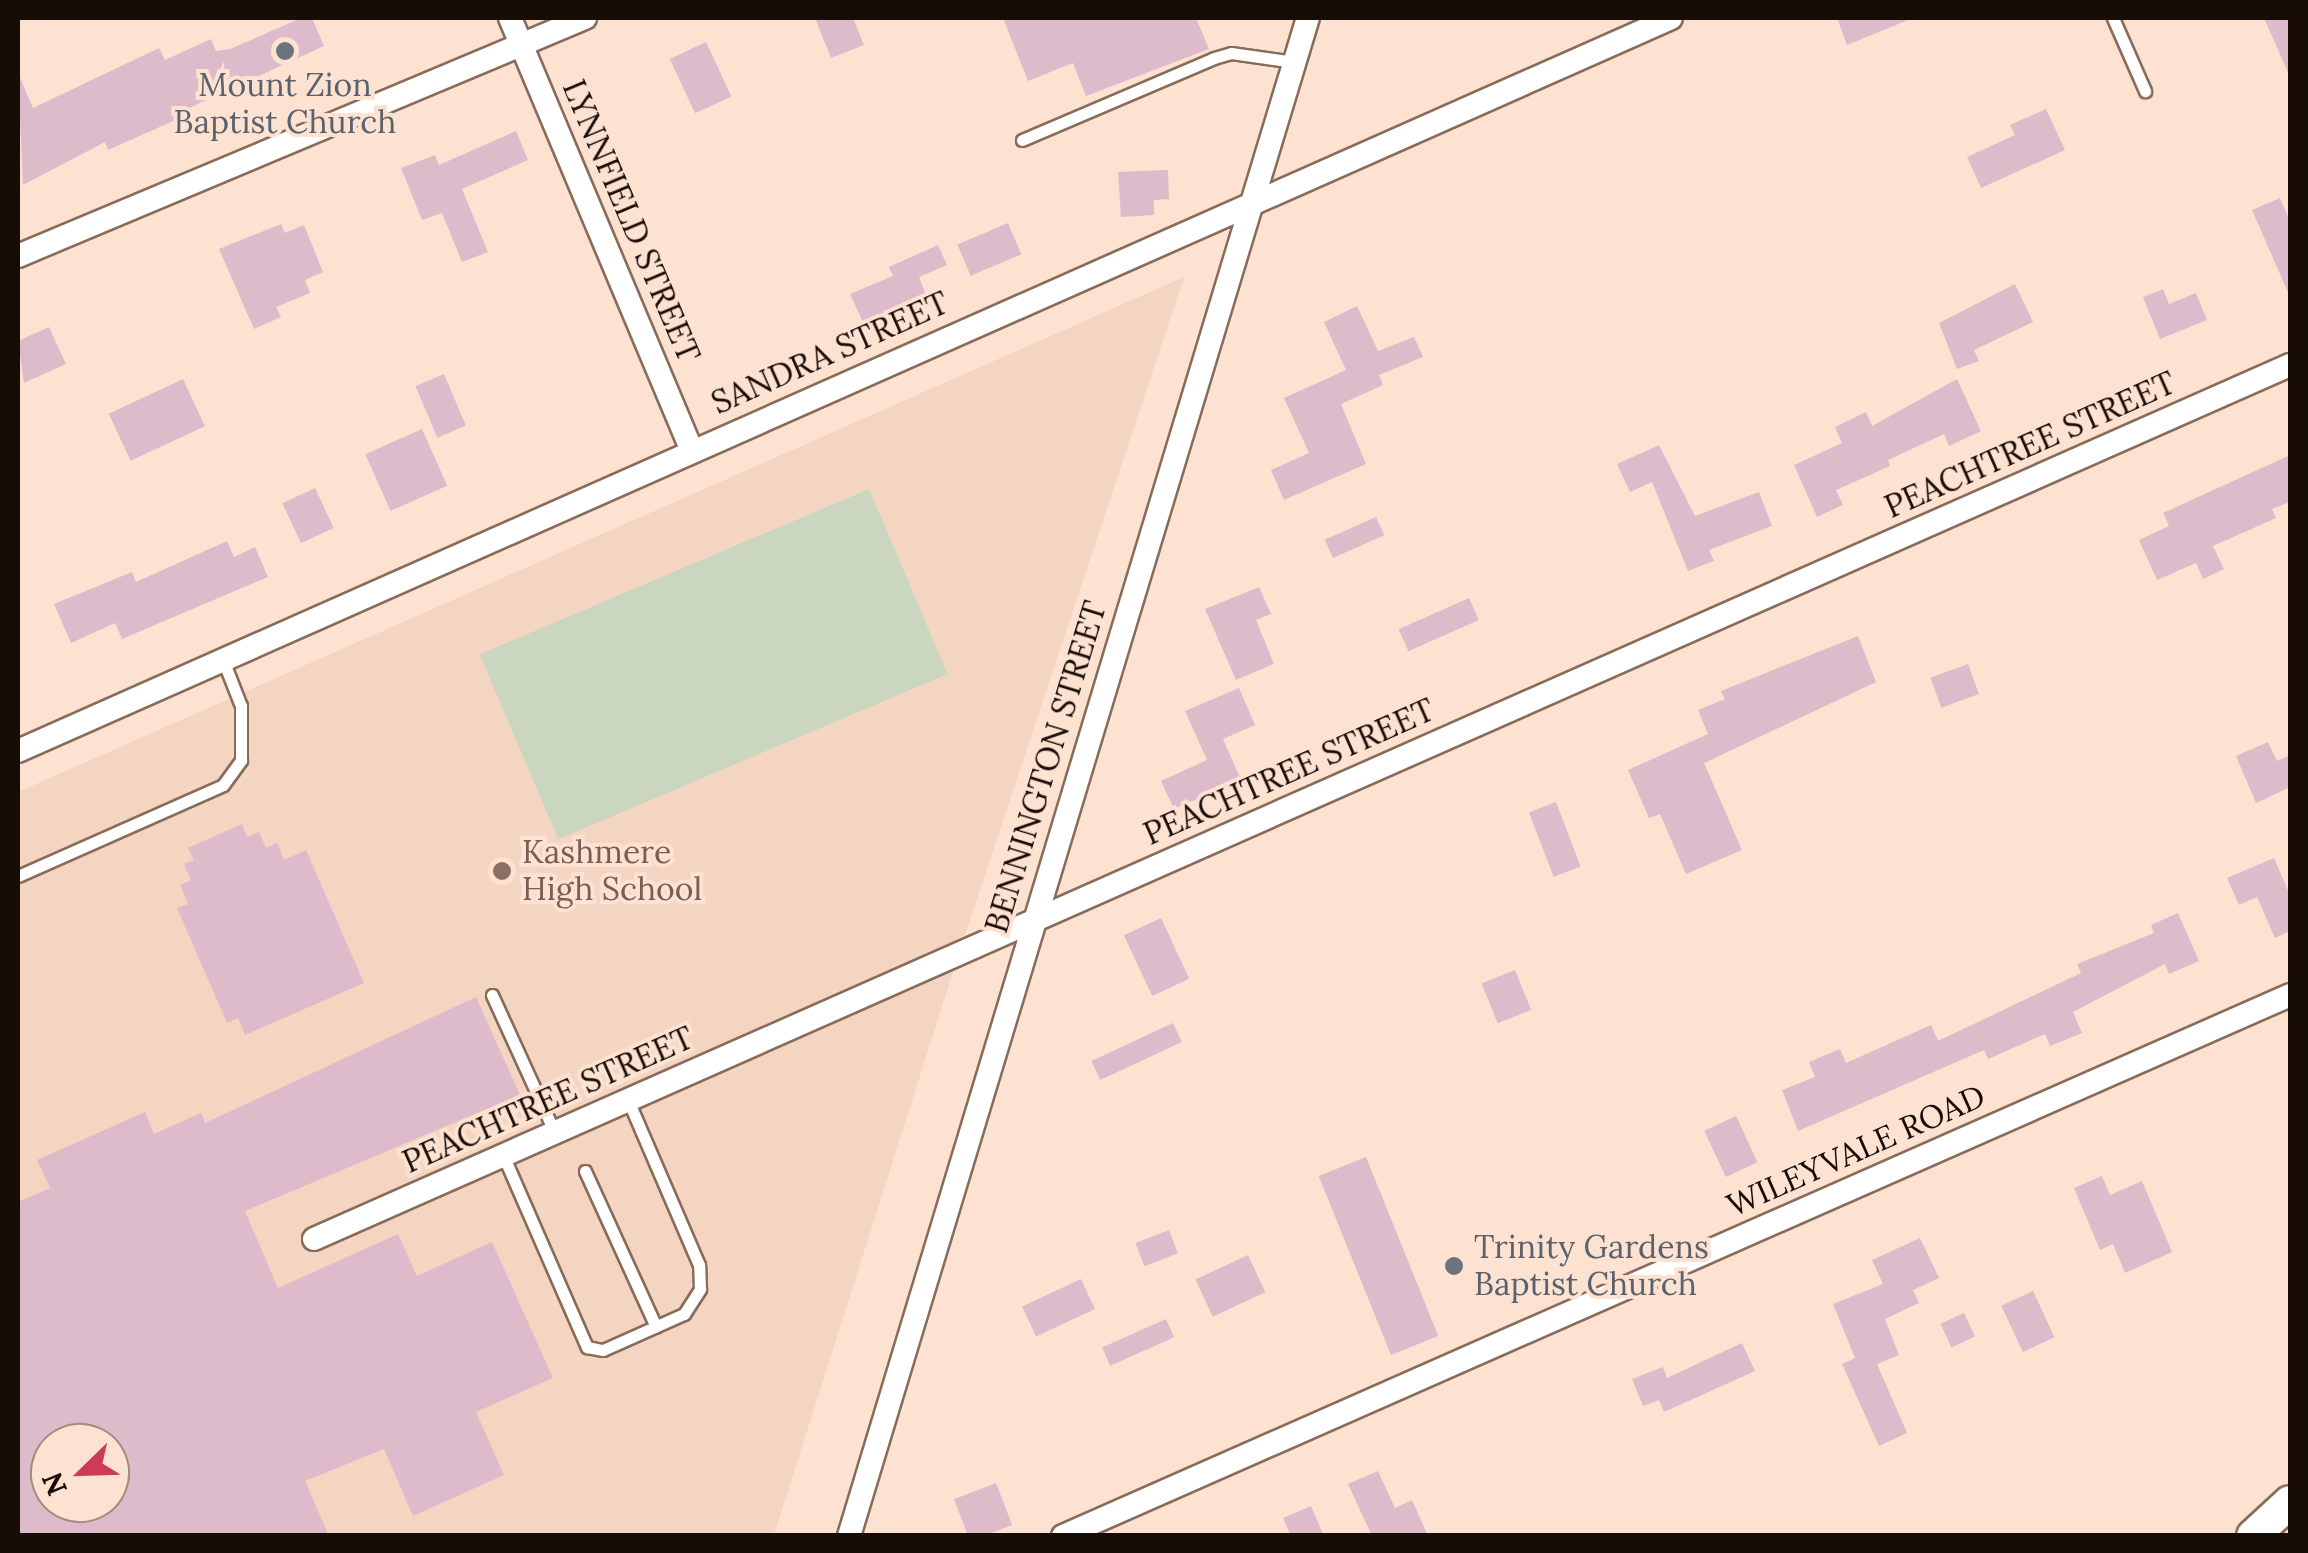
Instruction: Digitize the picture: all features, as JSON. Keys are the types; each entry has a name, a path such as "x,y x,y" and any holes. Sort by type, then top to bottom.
{"main road":[{"path":"2254,1536 2290,1502"}],"street":[{"name":"LYNNFIELD STREET","path":"510,18 692,450"},
{"path":"18,256 585,18"},
{"name":"BENNINGTON STREET","path":"849,1536 1308,18"},
{"name":"SANDRA STREET","path":"18,751 1671,18"},
{"name":"PEACHTREE STREET","path":"314,1239 2290,365"},
{"name":"WILEYVALE ROAD","path":"1063,1536 2290,995"}],"lane":[{"path":"2113,18 2145,91"},
{"path":"1022,140 1232,52 1294,62"},
{"path":"18,876 223,785 242,760 242,706 223,660"},
{"path":"492,995 555,1132"},
{"path":"504,1155 587,1347 603,1350 656,1327 695,1305 699,1265 628,1100"},
{"path":"586,1171 656,1327"}],"shaded area":[{"name":"Kashmere High School","path":"1184,277 960,950 774,1535 18,1535 18,792"}],"green space":[{"path":"869,489 948,674 558,839 480,654"}],"building":[{"path":"301,18 312,18 324,46 187,109 189,114 108,150 105,142 23,185 18,73 33,108 159,48 165,60 211,39 216,51 230,49"},
{"path":"815,18 853,18 864,45 831,58"},
{"path":"1003,18 1196,18 1209,49 1086,96 1073,63 1028,81"},
{"path":"1837,18 1913,18 1847,45"},
{"path":"2264,18 2290,18 2290,77"},
{"path":"706,42 731,96 695,113 670,59"},
{"path":"2046,109 2065,150 1981,188 1967,157 2015,135 2010,125"},
{"path":"516,131 528,160 462,189 488,252 462,262 442,213 422,220 401,168 435,155 439,165"},
{"path":"1168,170 1169,199 1154,200 1154,215 1121,217 1118,172"},
{"path":"2280,198 2290,221 2290,297 2252,210"},
{"path":"1008,223 1021,254 971,276 957,244"},
{"path":"281,224 285,233 304,225 323,272 305,280 310,293 276,307 281,317 254,329 219,249"},
{"path":"938,245 947,265 919,277 926,295 863,322 850,294 893,276 889,267"},
{"path":"2015,284 2033,322 1974,350 1979,361 1957,369 1939,323"},
{"path":"2163,289 2169,304 2196,293 2207,320 2160,339 2143,297"},
{"path":"1357,306 1378,351 1414,337 1423,357 1379,375 1383,385 1341,404 1366,464 1284,500 1271,470 1309,453 1284,398 1346,370 1324,322"},
{"path":"49,327 66,364 24,383 18,341"},
{"path":"444,374 466,426 437,438 415,386"},
{"path":"183,379 205,426 131,461 109,414"},
{"path":"1957,379 1981,431 1949,446 1944,434 1888,460 1890,466 1836,490 1843,505 1817,517 1794,465 1842,443 1835,427 1866,412 1872,426"},
{"path":"422,429 447,486 391,511 365,454"},
{"path":"1659,445 1695,516 1759,492 1772,526 1709,550 1714,561 1688,571 1652,482 1630,492 1617,464"},
{"path":"2290,455 2290,502 2272,509 2276,518 2213,546 2224,569 2203,579 2196,563 2157,580 2139,540 2169,526 2163,513"},
{"path":"315,488 334,528 301,543 282,503"},
{"path":"1376,517 1384,535 1333,558 1325,540"},
{"path":"227,541 234,557 255,547 268,577 122,639 115,623 71,643 54,604 132,572 136,582"},
{"path":"1259,587 1271,614 1256,620 1274,664 1236,680 1205,609"},
{"path":"1469,598 1479,620 1408,651 1399,629"},
{"path":"1858,636 1876,682 1704,763 1742,850 1686,874 1660,814 1649,818 1628,770 1708,734 1698,710 1725,699 1721,691"},
{"path":"1968,664 1979,694 1941,708 1930,678"},
{"path":"1239,688 1255,725 1223,739 1241,780 1174,809 1161,781 1207,760 1185,711"},
{"path":"2268,742 2277,761 2290,755 2290,787 2256,803 2236,756"},
{"path":"1556,802 1581,866 1554,877 1529,812"},
{"path":"242,824 247,837 259,832 266,848 277,843 284,860 306,850 364,983 245,1035 238,1018 227,1023 177,908 188,904 180,885 191,880 184,864 194,860 188,848"},
{"path":"2274,858 2290,895 2290,931 2275,938 2257,897 2239,905 2227,878"},
{"path":"2178,913 2199,961 2169,974 2165,964 2073,1012 2082,1033 2050,1046 2045,1034 1988,1059 1984,1050 1798,1131 1782,1090 1815,1077 1809,1062 1840,1049 1846,1063 1931,1025 1938,1041 2081,973 2077,964 2154,933 2151,925"},
{"path":"1161,918 1189,979 1152,996 1124,935"},
{"path":"1515,970 1531,1010 1498,1023 1482,983"},
{"path":"476,997 520,1095 245,1211 278,1288 398,1234 417,1276 492,1242 553,1378 476,1412 504,1475 413,1516 384,1449 305,1481 329,1536 18,1536 18,1202 50,1188 37,1160 145,1112 154,1134 201,1113 205,1123"},
{"path":"1173,1023 1182,1042 1100,1080 1091,1061"},
{"path":"1736,1116 1758,1162 1726,1177 1704,1131"},
{"path":"1366,1157 1438,1336 1391,1355 1319,1176"},
{"path":"2102,1176 2110,1195 2142,1181 2172,1252 2125,1273 2113,1244 2100,1250 2074,1188"},
{"path":"1169,1230 1178,1253 1144,1266 1135,1243"},
{"path":"1920,1238 1939,1278 1913,1290 1919,1303 1885,1319 1899,1355 1877,1364 1907,1433 1879,1446 1842,1364 1855,1358 1833,1304 1883,1284 1872,1260"},
{"path":"1248,1255 1265,1292 1213,1317 1195,1280"},
{"path":"1081,1279 1095,1309 1036,1336 1022,1306"},
{"path":"2033,1291 2055,1337 2023,1352 2001,1306"},
{"path":"1964,1313 1975,1337 1951,1348 1940,1324"},
{"path":"1166,1319 1174,1337 1110,1366 1102,1347"},
{"path":"1742,1343 1755,1371 1664,1412 1659,1400 1643,1406 1632,1379 1663,1367 1667,1378"},
{"path":"1378,1471 1395,1508 1412,1500 1428,1536 1372,1536 1348,1484"},
{"path":"996,1483 1012,1525 983,1536 968,1536 954,1499"},
{"path":"1311,1506 1324,1536 1291,1536 1283,1518"}],"place":[{"name":"Mount Zion Baptist Church","path":"285,51"},
{"name":"Kashmere High School","path":"502,871"},
{"name":"Trinity Gardens Baptist Church","path":"1454,1266"}]}
